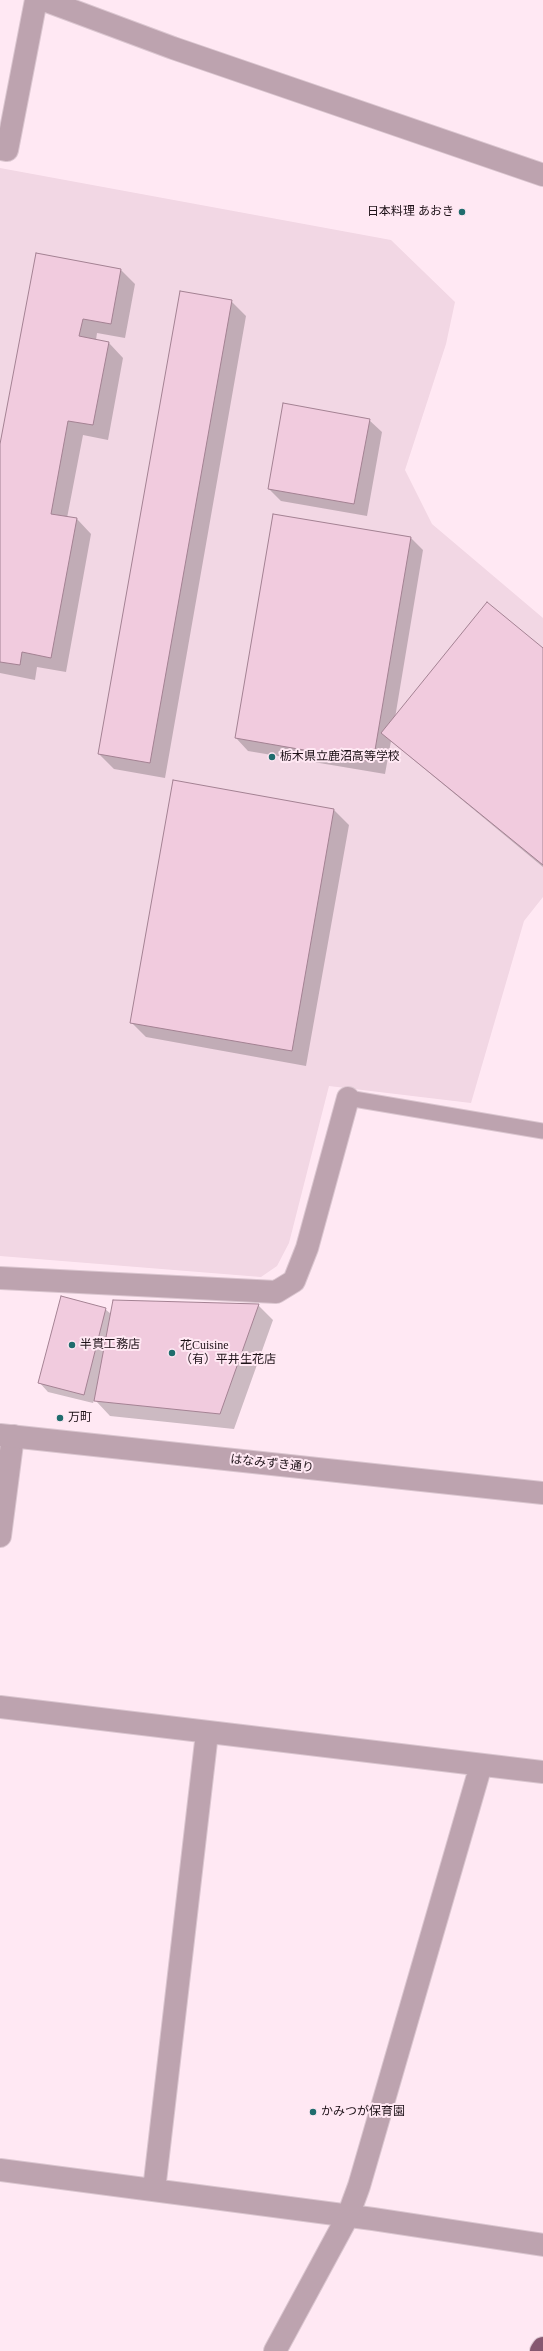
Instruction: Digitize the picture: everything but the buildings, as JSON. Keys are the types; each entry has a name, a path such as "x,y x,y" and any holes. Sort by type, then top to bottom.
{"street":[{"path":"0,148 7,150 36,0"},
{"path":"44,0 173,48 543,175"},
{"path":"0,1278 276,1292 294,1282 307,1248 348,1098"},
{"path":"0,1536 6,1436"},
{"name":"はなみずき通り","path":"6,1436 543,1493"},
{"path":"0,1707 207,1733 543,1772"},
{"path":"154,2190 207,1733"},
{"path":"275,2351 348,2216 361,2179 481,1765"},
{"path":"0,2170 348,2216 543,2246"}],"lane":[{"path":"348,1098 543,1131"}],"shaded area":[{"name":"栃木県立鹿沼高等学校","path":"0,168 391,240 455,302 446,344 405,470 432,524 543,618 543,897 524,921 471,1103 329,1086 289,1243 277,1266 261,1277 0,1256"}],"place":[{"name":"日本料理 あおき","path":"462,212"},
{"name":"栃木県立鹿沼高等学校","path":"272,757"},
{"name":"半貫工務店","path":"72,1345"},
{"name":"花Cuisine （有）平井生花店","path":"172,1353"},
{"name":"万町","path":"60,1418"},
{"name":"かみつが保育園","path":"313,2112"}]}
